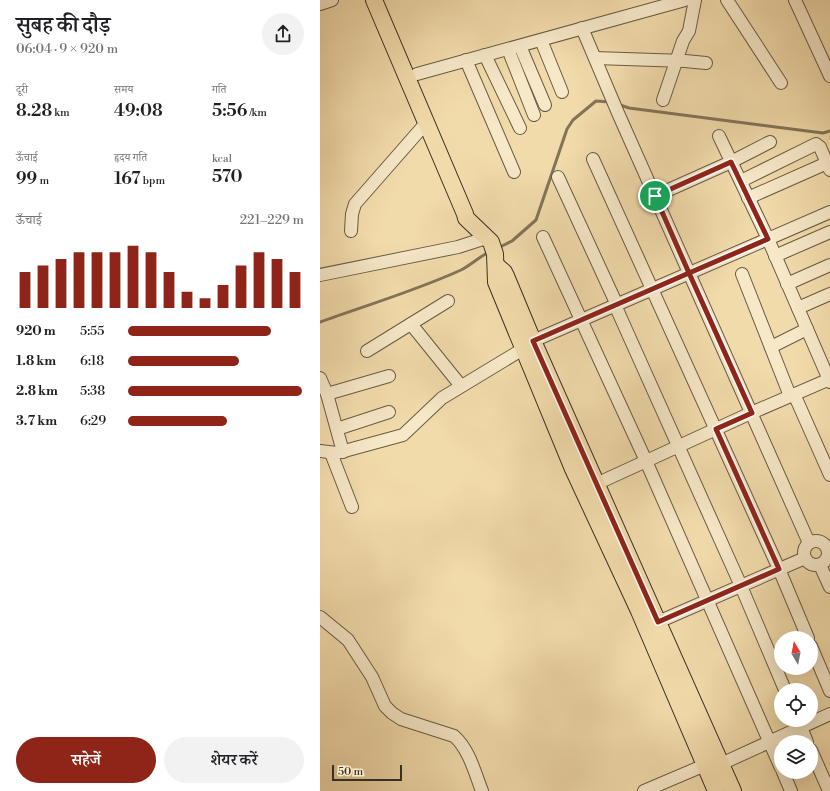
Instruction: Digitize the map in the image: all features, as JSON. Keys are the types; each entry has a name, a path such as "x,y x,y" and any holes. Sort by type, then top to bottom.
{"main road":[{"path":"374,0 464,214 490,247"},
{"path":"384,0 417,74 472,208 490,247 504,272 528,345 573,468 639,611 716,791"},
{"path":"528,345 596,484 732,791"}],"street":[{"path":"320,4 332,0"},
{"path":"417,74 685,0"},
{"path":"663,100 680,61 683,41 689,31 695,0"},
{"path":"727,0 781,83"},
{"path":"795,0 830,76"},
{"path":"582,28 618,114 809,543"},
{"path":"541,40 562,92"},
{"path":"520,46 545,105"},
{"path":"508,49 534,115"},
{"path":"485,55 520,128"},
{"path":"595,58 706,63"},
{"path":"466,60 514,172"},
{"path":"351,230 352,214 355,204 426,123"},
{"path":"596,484 792,395 830,380 768,239 719,136"},
{"path":"655,196 731,162 770,142"},
{"path":"740,181 813,145 818,145 820,147 828,166 748,198"},
{"path":"593,159 779,569 805,631"},
{"path":"558,177 741,586 782,683"},
{"path":"327,452 403,435 442,398 528,345 581,320 830,212"},
{"path":"775,256 830,232"},
{"path":"543,237 646,461 774,751"},
{"path":"320,276 458,247 490,247"},
{"path":"787,284 830,265"},
{"path":"742,274 792,395 830,475"},
{"path":"798,308 830,294"},
{"path":"367,351 448,301"},
{"path":"411,324 461,386"},
{"path":"771,347 807,329"},
{"path":"325,399 389,376"},
{"path":"320,378 325,399 337,429 327,452 352,507"},
{"path":"337,429 389,412"},
{"path":"813,541 822,542 829,547 828,556 820,565 811,564 805,558 804,549 809,543 813,541"},
{"path":"658,622 805,558"},
{"path":"820,565 830,587"},
{"path":"320,618 348,640 372,677 385,706 392,713 401,719 454,736 460,741 466,750 482,791"},
{"path":"818,663 830,691"},
{"path":"818,718 830,714"},
{"path":"721,764 770,742 794,727"},
{"path":"644,791 705,765"},
{"path":"818,766 829,791"},
{"path":"786,779 791,791"}],"waterway":[{"path":"498,248 512,241 536,220 567,129 573,120 596,101 610,102"},
{"path":"617,104 629,108 823,133 830,131"},
{"path":"320,322 444,278 465,268 489,252"}],"route":[{"path":"655,196 689,273 533,341 658,622 779,569 716,429 752,413 689,273 768,239 731,162 655,196"}]}
